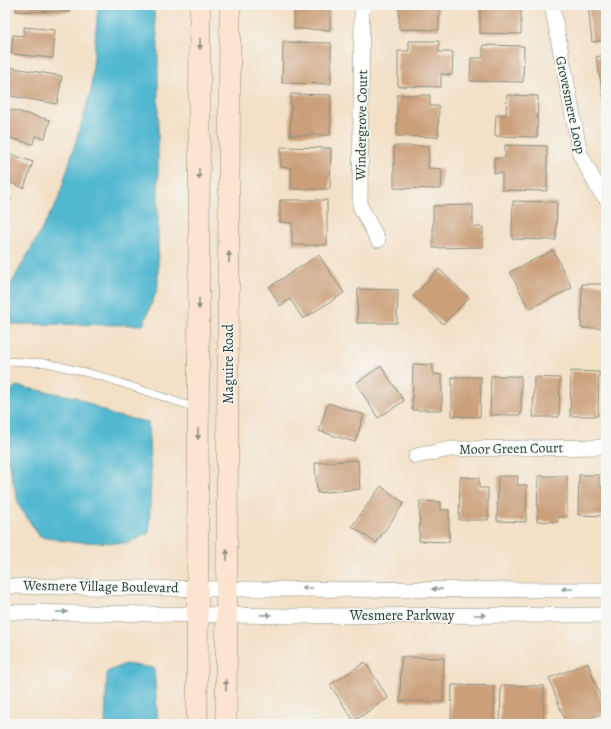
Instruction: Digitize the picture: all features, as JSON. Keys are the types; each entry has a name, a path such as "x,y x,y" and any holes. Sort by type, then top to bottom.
{"main road":[{"path":"197,724 200,5"},
{"name":"Maguire Road","path":"226,724 230,5"}],"street":[{"name":"Windergrove Court","path":"362,5 360,206 378,240"},
{"name":"Grovesmere Loop","path":"552,5 580,154 599,190 606,198"},
{"name":"Moor Green Court","path":"416,456 451,449 606,447"},
{"name":"Wesmere Village Boulevard","path":"5,586 197,587"},
{"path":"22,612 23,586"},
{"name":"Wesmere Parkway","path":"197,587 227,589 606,590"},
{"name":"Wesmere Village Boulevard","path":"5,612 197,614"},
{"name":"Wesmere Parkway","path":"197,614 606,614"}],"lane":[{"path":"5,361 47,363 62,366 100,376 198,409"}],"water":[{"path":"98,5 153,5 158,44 158,287 143,325 5,324 5,295 58,200 91,91"},
{"path":"16,386 76,397 112,415 148,422 151,479 149,533 128,543 72,542 40,537 19,506 9,464 5,458 5,396"},
{"path":"125,664 154,668 158,724 105,724 107,672"}],"building":[{"path":"16,5 70,5 70,12 16,11"},
{"path":"294,5 330,5 330,30 294,29"},
{"path":"399,5 439,5 439,30 399,29"},
{"path":"480,5 521,5 521,34 480,33"},
{"path":"588,5 606,5 606,40 592,42"},
{"path":"24,27 55,30 53,58 11,54 13,35 24,36"},
{"path":"409,41 439,41 439,52 453,52 452,75 441,74 441,87 398,86 398,51 409,51"},
{"path":"283,42 331,43 331,84 282,83"},
{"path":"483,45 524,46 523,82 470,81 471,58 483,58"},
{"path":"606,55 606,99 604,99 596,57"},
{"path":"8,67 62,76 57,104 5,95"},
{"path":"291,94 331,95 330,135 290,135"},
{"path":"397,95 430,95 430,106 439,106 438,137 397,136"},
{"path":"507,95 538,96 537,137 495,136 496,115 506,115"},
{"path":"5,108 50,120 45,138 35,136 33,144 5,137"},
{"path":"505,145 547,146 547,191 502,190 502,173 494,173 494,158 505,158"},
{"path":"394,146 429,146 428,168 442,169 441,189 394,188"},
{"path":"281,147 331,148 330,189 291,189 291,168 281,167"},
{"path":"5,152 33,162 24,188 5,181"},
{"path":"5,197 11,199 5,214"},
{"path":"280,200 327,200 327,245 292,245 292,223 280,222"},
{"path":"513,201 557,202 556,240 512,239"},
{"path":"473,205 473,227 483,227 483,247 433,248 433,206"},
{"path":"553,250 572,288 529,309 510,272"},
{"path":"319,255 344,293 303,319 290,299 280,306 269,287"},
{"path":"439,269 469,298 443,324 413,296"},
{"path":"582,284 606,284 606,328 581,328"},
{"path":"358,289 398,290 397,323 357,323"},
{"path":"413,364 433,365 433,374 442,375 442,410 412,410"},
{"path":"381,366 404,401 378,418 356,383"},
{"path":"571,371 599,372 598,416 570,416"},
{"path":"491,376 521,376 521,415 490,415"},
{"path":"452,377 481,377 480,417 452,416"},
{"path":"534,377 560,378 559,417 533,417"},
{"path":"328,403 364,415 355,442 319,431"},
{"path":"358,460 360,489 317,493 315,463"},
{"path":"579,475 599,475 599,486 606,486 606,516 578,515"},
{"path":"498,476 518,476 517,485 527,485 526,522 497,521"},
{"path":"538,476 567,476 567,517 558,517 558,522 537,521"},
{"path":"460,477 479,478 479,488 488,488 488,520 459,520"},
{"path":"381,486 404,503 376,543 352,526"},
{"path":"420,501 441,502 441,510 449,510 449,542 419,541"},
{"path":"401,657 444,658 443,702 400,701"},
{"path":"365,662 388,698 354,721 330,685"},
{"path":"588,663 606,712 573,724 566,724 549,678"},
{"path":"452,685 494,686 494,722 451,724"},
{"path":"501,685 544,686 543,724 500,724"}]}
